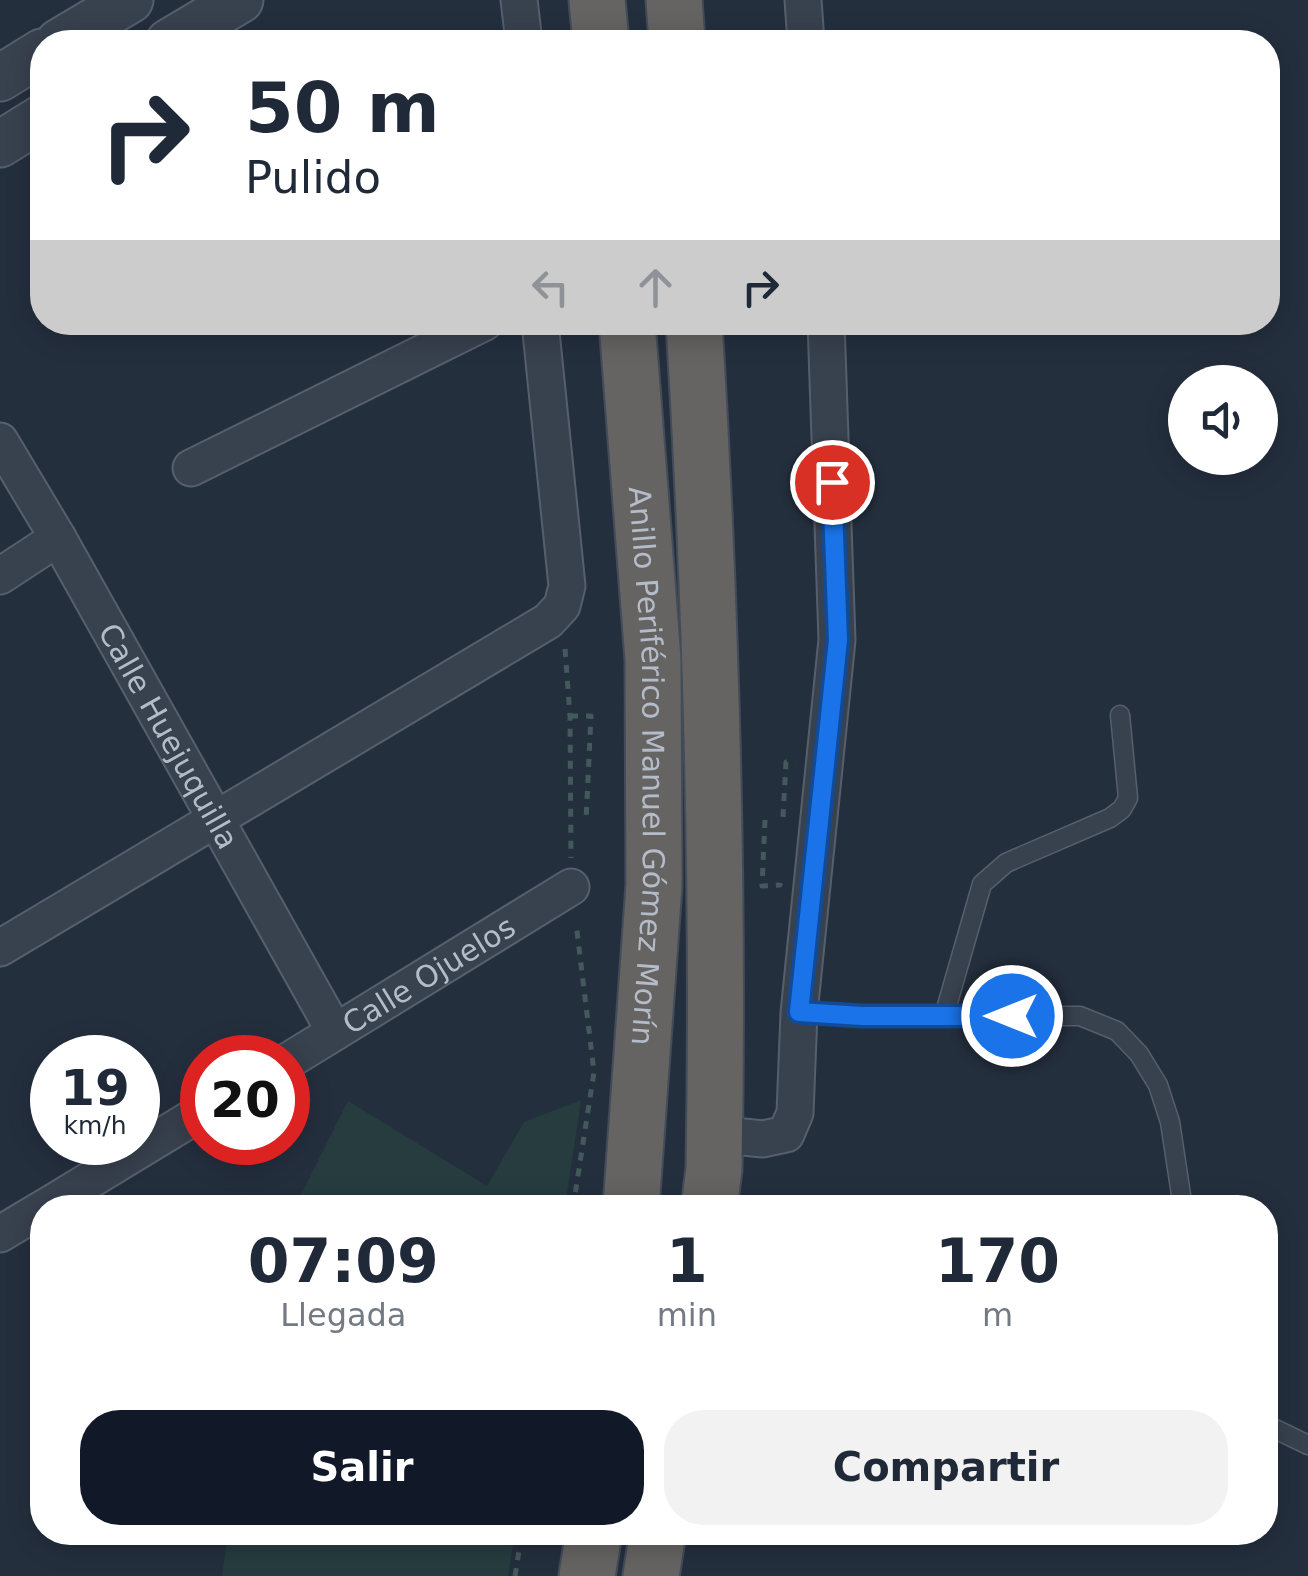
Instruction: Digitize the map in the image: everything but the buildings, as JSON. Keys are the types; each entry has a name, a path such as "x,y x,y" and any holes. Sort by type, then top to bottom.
{"highway":[{"path":"596,0 600,30"},
{"path":"674,0 676,30"},
{"name":"Anillo Periférico Manuel Gómez Morín","path":"629,335 653,658 654,866 633,1195"},
{"name":"Anillo Periférico Manuel Gómez Morín","path":"695,335 708,572 716,849 714,1134 710,1195"},
{"path":"587,1576 592,1545"},
{"path":"651,1576 656,1545"}],"street":[{"path":"79,30 130,0"},
{"path":"189,30 240,0"},
{"path":"519,0 523,30"},
{"path":"803,0 805,30"},
{"path":"0,78 30,59"},
{"path":"0,144 30,125"},
{"path":"191,468 459,335"},
{"path":"4,935 216,818 548,621 562,606 566,586 541,335"},
{"path":"714,1134 763,1139 786,1134 796,1113 799,1012 838,640 826,335"},
{"name":"Calle Huejuquilla","path":"0,441 335,1032"},
{"path":"0,576 58,538"},
{"name":"Calle Ojuelos","path":"310,1047 572,886"},
{"path":"70,1195 180,1126"},
{"path":"0,1234 30,1218"}],"lane":[{"path":"944,1016 982,884 1006,863 1110,818 1122,809 1128,798 1120,714"},
{"path":"799,1012 1080,1016 1117,1031 1139,1054 1158,1084 1170,1122 1181,1195"},
{"path":"1278,1431 1308,1446"}],"path":[{"path":"562,606 570,716 572,886 594,1072 575,1195"},
{"path":"570,716 591,716 586,821"},
{"path":"782,832 786,762"},
{"path":"765,820 762,886 780,885 781,868"},
{"path":"515,1576 520,1545"}],"green space":[{"path":"581,1100 567,1195 301,1195 348,1101 487,1186 524,1122"},
{"path":"226,1545 513,1545 508,1576 222,1576"}],"route":[{"path":"832,482 838,640 799,1012 1012,1016"}]}
